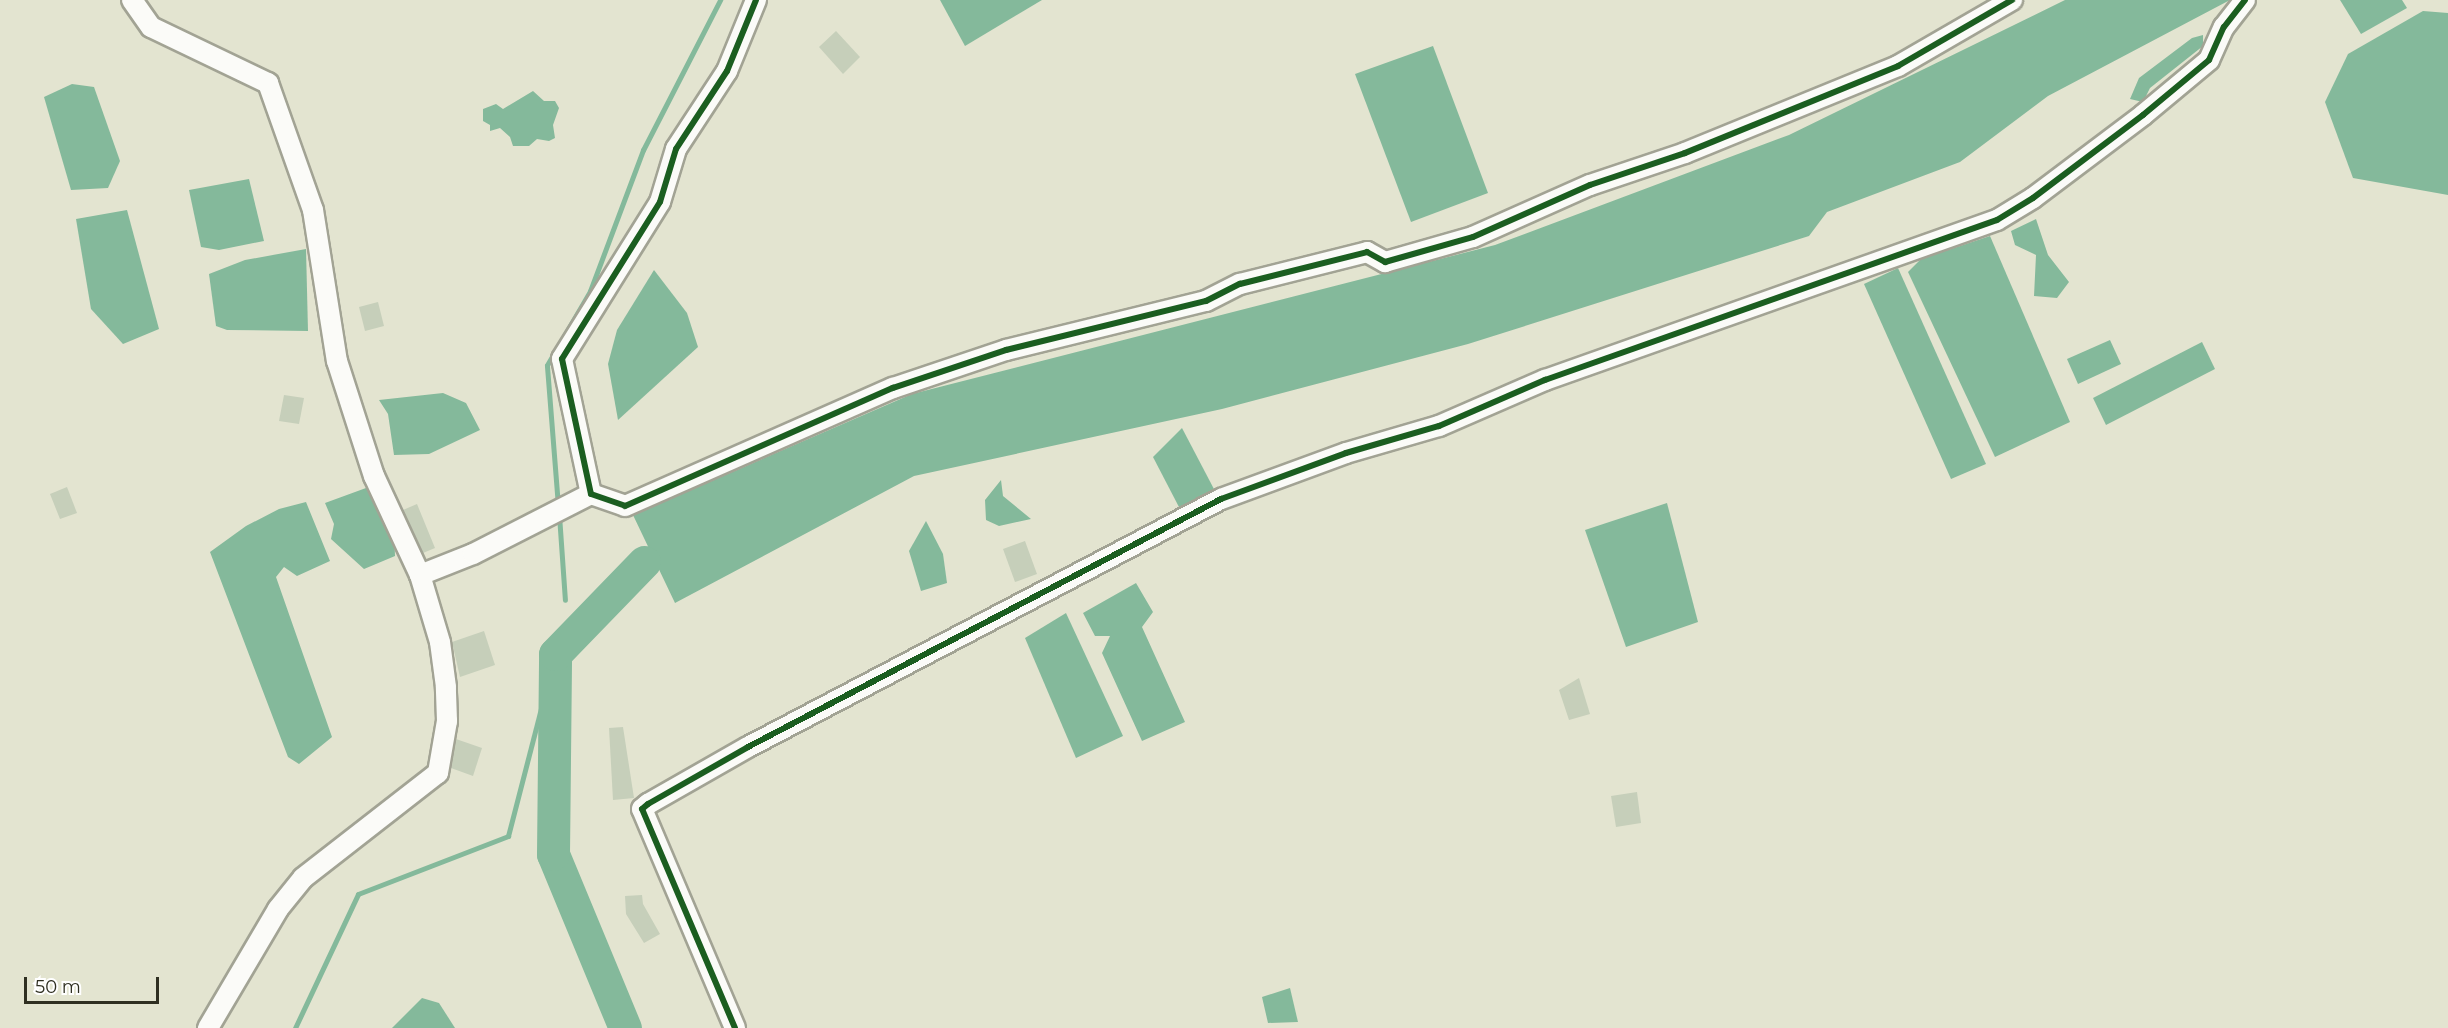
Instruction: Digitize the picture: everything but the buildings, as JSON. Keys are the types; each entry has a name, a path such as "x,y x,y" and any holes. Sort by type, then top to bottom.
{"street":[{"path":"132,0 151,27 268,83 313,210 337,361 374,476 420,574 440,642 446,687 447,722 438,773 303,878 272,918 208,1028"},
{"path":"591,494 562,359 660,201 676,149 727,71 756,0"},
{"path":"420,574 473,554 591,494 625,506 893,388 1006,350 1206,301 1240,284 1367,252 1385,262 1473,237 1590,185 1685,153 1898,66 2012,0"},
{"path":"735,1028 642,809 648,804 748,747 1221,499 1346,453 1439,426 1545,380 1997,220 2034,198 2143,115 2209,60 2224,27 2245,0"}],"shaded area":[{"path":"940,0 1042,0 965,46"},
{"path":"2065,0 2230,0 2048,96 1960,162 1827,212 1809,236 1468,344 1222,409 914,476 675,603 633,515 912,394 1495,245 1789,135"},
{"path":"2340,0 2402,0 2407,8 2361,34"},
{"path":"2423,11 2448,13 2448,195 2353,178 2325,102 2348,54"},
{"path":"2203,35 2203,46 2150,88 2143,102 2130,99 2139,78 2192,38"},
{"path":"1433,46 1488,193 1411,222 1355,74"},
{"path":"72,84 94,87 120,161 108,188 71,190 44,97"},
{"path":"533,91 544,101 555,101 559,108 553,125 555,138 549,141 537,139 529,146 513,146 510,137 500,128 490,131 490,125 483,121 483,109 496,104 503,109"},
{"path":"249,179 264,241 219,250 201,247 189,190"},
{"path":"127,210 159,329 123,344 91,309 76,219"},
{"path":"2036,219 2048,255 2069,282 2057,298 2034,296 2036,255 2015,245 2011,231"},
{"path":"1990,236 2070,422 1995,457 1908,272 1921,259"},
{"path":"306,249 308,331 227,330 216,326 209,274 245,260"},
{"path":"1898,268 1986,464 1951,479 1864,284"},
{"path":"654,270 687,313 698,347 618,420 608,364 617,330"},
{"path":"2110,340 2121,364 2078,384 2067,359"},
{"path":"2202,342 2215,369 2106,425 2093,398"},
{"path":"443,393 466,403 480,430 429,454 394,455 388,414 379,400"},
{"path":"1182,428 1215,491 1180,509 1153,457"},
{"path":"1001,480 1003,496 1031,519 999,526 986,520 985,500"},
{"path":"366,488 394,529 395,556 364,569 331,539 334,524 325,503"},
{"path":"306,502 330,561 297,576 284,567 276,577 332,737 299,764 288,757 210,552 246,526 279,509"},
{"path":"1667,503 1698,622 1626,647 1585,530"},
{"path":"926,521 943,554 947,583 921,591 909,551"},
{"path":"1136,583 1153,612 1142,627 1185,722 1142,741 1102,653 1110,636 1095,636 1083,613"},
{"path":"1066,613 1123,736 1076,758 1025,638"},
{"path":"1290,988 1298,1022 1268,1023 1262,997"},
{"path":"422,998 439,1003 455,1028 392,1028"}],"waterway":[{"path":"558,506 547,365 590,291 643,150 720,0"},
{"path":"559,515 565,600"},
{"path":"625,1028 553,854 555,654 644,562"},
{"path":"295,1028 358,894 508,836 555,654"}],"cycle path":[{"path":"756,0 727,71 676,149 660,202 562,359 591,494 625,506 893,388 1006,350 1206,301 1240,284 1367,252 1385,262 1473,237 1590,185 1685,153 1898,66 2012,0"},
{"path":"735,1028 642,809 648,804 748,747 1221,499 1346,453 1439,426 1545,380 1997,220 2033,198 2143,115 2209,60 2224,27 2245,0"}]}
